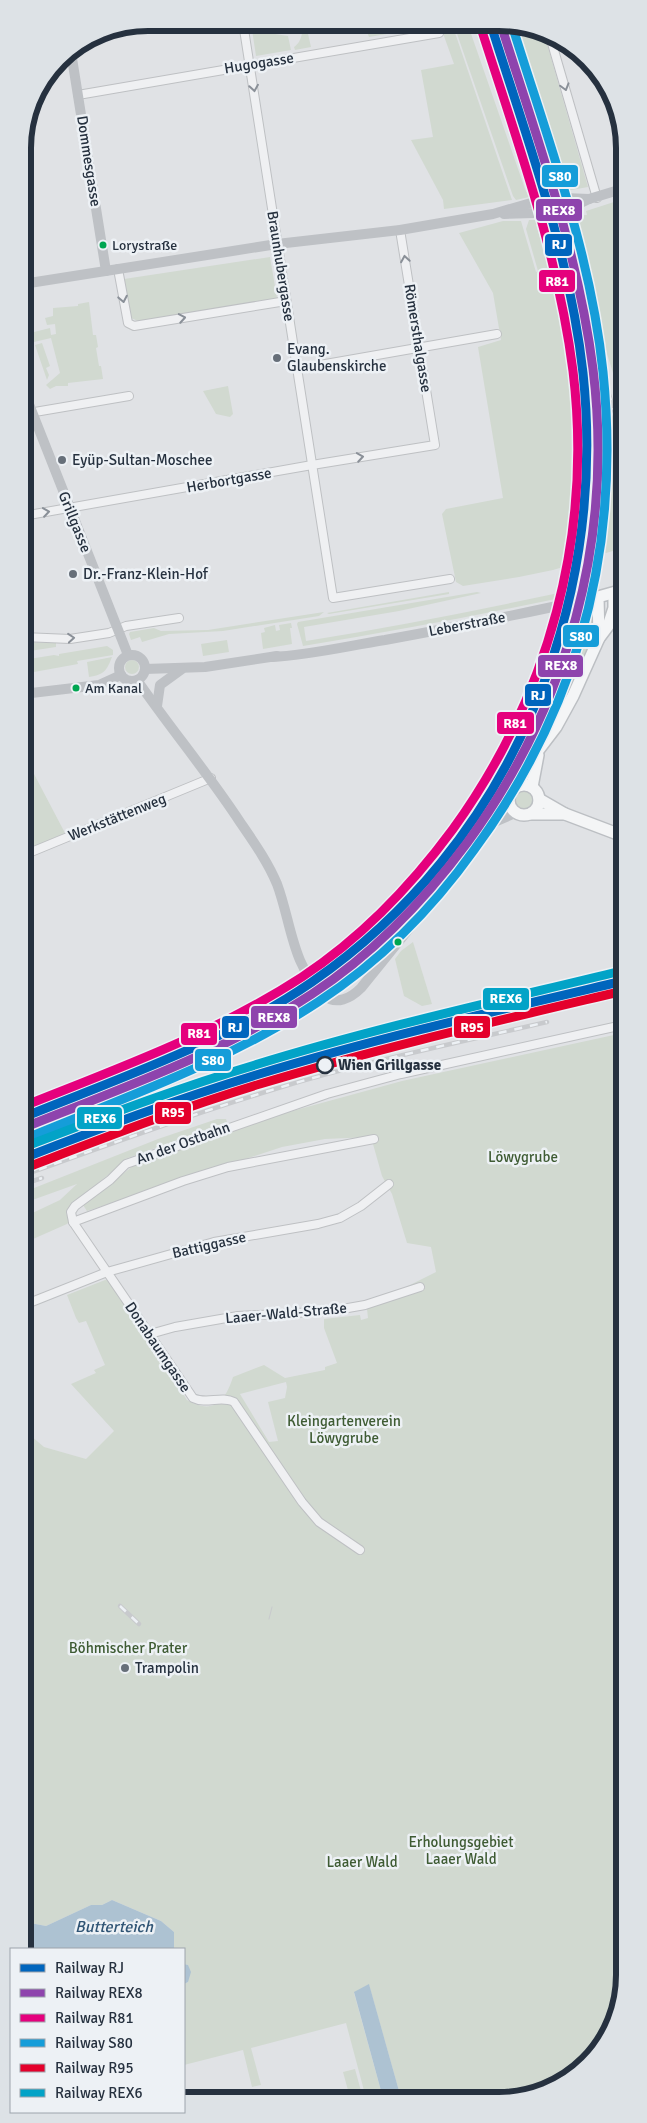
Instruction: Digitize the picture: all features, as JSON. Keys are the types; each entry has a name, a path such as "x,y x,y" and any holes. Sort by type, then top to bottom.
{"main road":[{"name":"Dommesgasse","path":"72,59 106,271"},
{"path":"32,283 277,244 400,230 493,214 531,203 564,198 593,199 616,191"},
{"name":"Grillgasse","path":"32,422 70,509 128,655"},
{"path":"599,638 598,597 616,592"},
{"name":"Leberstraße","path":"146,669 182,669 302,656 496,620 598,597"},
{"path":"526,786 527,765 556,727 573,696 599,638 608,626 616,601"},
{"path":"128,655 137,655 142,658 146,669 143,676 137,680 128,680 122,675 120,664 128,655"},
{"path":"156,706 160,685 182,669"},
{"path":"32,693 99,685 122,675"},
{"path":"137,680 211,778 254,842 276,881 303,967 324,995 336,1000 346,999 361,988 445,884 508,799 512,790 526,786 537,792 539,799 537,808 530,814"},
{"path":"508,799 509,806 515,813 522,815 565,814"},
{"path":"539,799 565,814 616,833"},
{"path":"489,825 515,813"}],"street":[{"name":"Braunhubergasse","path":"244,32 334,598 450,579"},
{"name":"Hugogasse","path":"78,95 439,33"},
{"path":"552,44 593,199"},
{"name":"Römersthalgasse","path":"400,230 435,445"},
{"path":"118,269 128,323 134,326 286,301"},
{"path":"297,369 497,334"},
{"path":"32,412 129,396"},
{"name":"Herbortgasse","path":"32,515 435,445"},
{"path":"32,638 70,639 109,633 126,626 179,618"},
{"name":"Werkstättenweg","path":"32,852 211,778"},
{"name":"An der Ostbahn","path":"73,1222 71,1212 75,1206 110,1180 126,1164 239,1123 327,1094 392,1076 616,1027"},
{"path":"73,1222 182,1181 228,1167 374,1139"},
{"name":"Battiggasse","path":"31,1302 107,1272 214,1242 318,1224 340,1218 361,1206 388,1184"},
{"name":"Donabaumgasse","path":"73,1222 193,1398 204,1401 223,1399 234,1402 302,1502 319,1522 360,1550"},
{"name":"Laaer-Wald-Straße","path":"150,1334 175,1327 238,1316 331,1310 365,1305 420,1287"}],"green space":[{"path":"367,31 403,31 369,37"},
{"path":"442,31 454,31 512,200 444,209 443,200 411,140 433,137 421,70 454,64"},
{"path":"456,31 470,31 529,197 516,200"},
{"path":"252,32 272,32 275,34 288,36 291,50 256,56"},
{"path":"303,32 307,32 311,47 295,50 294,47 301,39"},
{"path":"511,32 522,33 546,41 588,187 560,192"},
{"path":"614,202 616,208 616,382 600,331 572,225 567,216 587,215 586,211"},
{"path":"529,220 537,220 539,224 536,225 557,294 571,364 578,448 578,476 571,560 570,565 553,570 463,586 456,582 442,514 446,509 503,498 478,347 501,340 493,293 459,233 503,221 521,221 536,272 538,271 526,229"},
{"path":"270,257 277,298 138,321 131,318 124,279"},
{"path":"89,302 93,335 96,335 98,347 96,348 103,379 68,383 68,386 56,386 50,389 46,385 60,373 51,338 34,342 32,333 50,328 51,335 56,334 55,324 47,325 45,318 53,316 53,308 78,306 78,304"},
{"path":"42,343 50,366 46,368 49,375 47,380 35,345"},
{"path":"598,371 616,426 616,550 604,552 604,554 585,560 593,480 589,372"},
{"path":"228,386 233,414 230,417 216,414 203,391"},
{"path":"594,585 596,590 523,606 303,646 297,624 298,622 477,592 481,593 399,611 304,627 306,641 452,615"},
{"path":"449,592 449,594 327,613"},
{"path":"324,612 319,616 223,631 169,634 142,642 140,637 131,640 129,634 130,632 154,628 161,631 208,630"},
{"path":"573,612 586,612 592,617 595,616 593,637 566,696 525,761 515,783 508,788 503,802 474,833 422,902 359,961 330,984 322,985 319,981 352,954 415,895 470,831 516,759 535,721 555,670 567,630 571,624"},
{"path":"291,623 292,644 263,649 261,633 265,632 264,628 275,625 276,631 280,630 279,625"},
{"path":"227,640 229,652 203,656 201,644"},
{"path":"32,642 56,643 56,647 32,651"},
{"path":"107,646 113,650 113,655 77,661 78,664 32,672 32,659 59,656 59,654"},
{"path":"112,657 104,671 89,677 87,662"},
{"path":"132,660 137,662 139,667 137,672 132,674 127,672 125,667 127,662"},
{"path":"32,769 65,833 32,848"},
{"path":"524,789 532,792 535,800 532,808 524,811 516,808 513,800 516,792"},
{"path":"413,942 432,1004 422,1006 404,996 395,959 401,951"},
{"name":"Erholungsgebiet Laaer Wald","path":"616,1035 615,1990 607,2020 587,2052 564,2072 544,2083 522,2090 499,2092 399,2092 369,1985 354,1993 381,2092 364,2092 346,2023 251,2048 261,2085 252,2087 243,2050 185,2065 185,1984 188,1982 188,1965 185,1964 185,1948 174,1948 174,1932 161,1921 112,1900 102,1905 91,1905 46,1926 31,1923 31,1436 44,1447 86,1459 114,1431 71,1384 96,1373 94,1370 105,1365 86,1321 79,1323 67,1295 105,1280 111,1281 187,1400 204,1406 211,1406 217,1404 222,1399 233,1377 264,1365 285,1378 325,1370 325,1367 337,1363 324,1328 324,1319 360,1315 361,1320 368,1318 366,1300 406,1287 436,1272 431,1247 407,1243 392,1194 382,1176 371,1137 325,1139 282,1147 87,1211 83,1205 133,1166 285,1113 402,1081","holes":["286,1382 285,1398 268,1402 278,1441 269,1442 240,1394"]},
{"path":"225,1036 230,1037 31,1138 31,1118"},
{"path":"217,1119 226,1119 227,1122 125,1159 70,1206 66,1212 69,1222 67,1224 31,1240 31,1213 60,1200 77,1184 31,1200 31,1189 158,1139"},
{"path":"355,2069 361,2091 348,2092 343,2072"}],"water":[{"name":"Butterteich","path":"112,1900 161,1921 174,1932 174,1948 31,1948 31,1923 46,1926 91,1905 102,1905"},
{"name":"Butterteich","path":"185,1964 188,1965 191,1972 188,1982 185,1984"},
{"path":"369,1984 399,2092 381,2092 354,1992"}],"tram line":[{"path":"269,1619 272,1607"}],"railway":[{"path":"500,31 561,230 588,331 616,415"},
{"path":"31,1172 117,1141 309,1079 376,1061 547,1022"},
{"path":"31,1182 42,1178"},
{"path":"120,1606 139,1624"}],"rail line":[{"name":"R81","path":"31,1103 131,1063 201,1032 269,997 324,962 384,910 437,850 487,778 515,724 538,669 556,612 569,553 576,493 578,432 573,371 566,327 547,240 482,31"},
{"name":"RJ","path":"31,1114 135,1073 208,1041 244,1023 312,982 381,926 441,863 491,792 531,715 560,634 579,549 587,461 583,373 577,329 558,241 533,154 493,31"},
{"name":"REX8","path":"31,1125 173,1067 244,1034 312,994 356,962 415,906 467,843 502,790 532,735 557,677 576,618 589,557 596,495 598,433 593,369 586,325 567,238 542,152 503,32"},
{"name":"S80","path":"32,1136 178,1076 250,1042 318,1002 362,970 403,933 458,872 510,796 541,740 566,682 585,623 598,563 605,501 607,437 603,372 589,283 566,196 514,33"},
{"name":"REX6","path":"31,1144 168,1093 300,1052 437,1015 616,972"},
{"name":"RJ","path":"31,1155 168,1104 301,1062 439,1025 616,983"},
{"name":"R95","path":"31,1166 172,1113 260,1084 395,1046 616,993"}],"place":[{"name":"Lorystraße","path":"103,245"},
{"name":"Evang. Glaubenskirche","path":"277,358"},
{"name":"Eyüp-Sultan-Moschee","path":"62,460"},
{"name":"Dr.-Franz-Klein-Hof","path":"73,574"},
{"name":"Am Kanal","path":"76,688"},
{"name":"Wien Grillgasse","path":"325,1065"},
{"name":"Trampolin","path":"125,1668"}],"park label":[{"name":"Löwygrube","path":"523,1157"},
{"name":"Kleingartenverein Löwygrube","path":"344,1430"},
{"name":"Böhmischer Prater","path":"128,1648"},
{"name":"Laaer Wald","path":"362,1862"}]}
